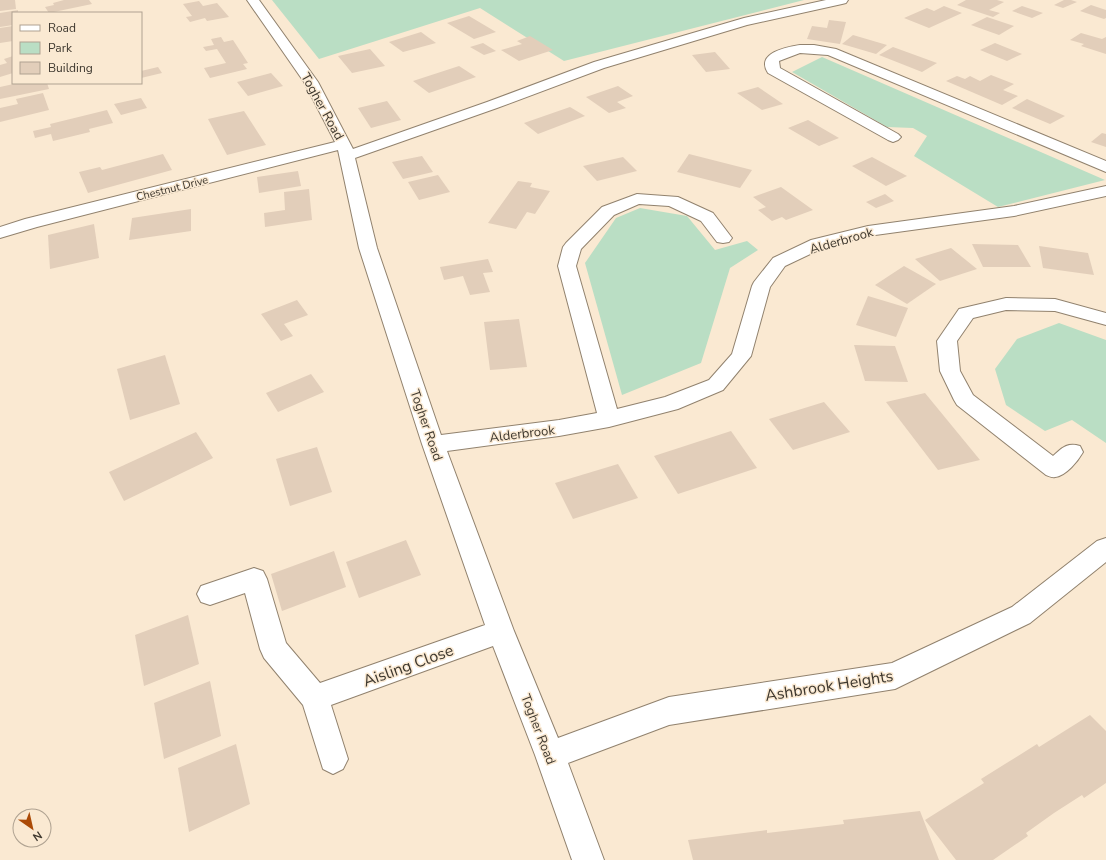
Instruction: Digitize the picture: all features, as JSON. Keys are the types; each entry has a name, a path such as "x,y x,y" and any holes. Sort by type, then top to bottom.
{"street":[{"name":"Togher Road","path":"252,0 311,82 346,150 368,248 433,444 501,632 550,755 588,860"},
{"name":"Chestnut Drive","path":"0,233 31,223 346,150 492,105 599,65 744,22 842,0"},
{"path":"893,138 773,70 772,59 789,50 810,48 830,52 1106,167"},
{"name":"Alderbrook","path":"433,444 559,428 610,419 670,404 716,385 741,356 761,286 779,262 817,244 868,230 1014,211 1106,191"},
{"path":"610,419 567,266 572,248 608,211 637,199 672,201 707,217 724,238"},
{"path":"1072,452 1054,469 964,400 950,371 947,341 966,313 1006,304 1055,306 1106,319"},
{"name":"Ashbrook Heights","path":"550,755 669,711 895,676 1021,615 1106,548"},
{"path":"210,594 254,579 274,649 315,698 333,759"},
{"name":"Aisling Close","path":"315,698 501,632"}],"green space":[{"path":"272,0 804,0 564,61 480,8 319,59"},
{"path":"822,57 1105,180 998,207 914,156 927,136 913,128 887,127 792,72"},
{"path":"640,208 687,216 715,250 747,241 758,250 730,268 701,363 622,395 585,263 616,218"},
{"path":"1059,323 1106,340 1106,443 1072,420 1045,431 1006,405 995,369 1017,339"}],"building":[{"path":"0,0 15,0 16,9 0,11"},
{"path":"64,0 89,0 92,4 48,12 45,7 54,5 53,3"},
{"path":"966,0 997,0 1004,2 989,10 1000,13 993,17 957,5"},
{"path":"1064,0 1077,2 1063,8 1054,5"},
{"path":"199,1 203,6 217,3 229,17 207,21 205,18 190,22 186,17 192,16 183,4"},
{"path":"1091,5 1106,10 1106,18 1104,19 1080,11"},
{"path":"944,6 962,13 929,28 904,18 927,8 934,11"},
{"path":"1022,6 1043,13 1032,18 1012,11"},
{"path":"18,10 18,12 12,12 12,25 0,27 0,13"},
{"path":"469,16 496,32 474,39 447,23"},
{"path":"987,17 1014,26 999,35 971,25"},
{"path":"829,20 846,22 840,44 807,39 812,26 827,28"},
{"path":"12,26 12,41 0,43 0,28"},
{"path":"421,32 436,43 403,52 389,42"},
{"path":"1081,33 1102,39 1106,37 1106,54 1081,46 1084,44 1070,40"},
{"path":"853,35 887,45 876,54 842,44"},
{"path":"530,36 553,50 519,61 501,50 522,44 517,41"},
{"path":"221,37 224,42 233,40 248,63 243,64 247,69 210,78 204,68 226,63 217,49 206,51 203,47 214,45 211,39"},
{"path":"483,43 496,51 484,55 470,47"},
{"path":"995,43 1022,54 1007,61 980,50"},
{"path":"893,47 937,63 922,72 879,55"},
{"path":"370,49 385,66 352,73 338,56"},
{"path":"715,52 730,69 706,72 692,55"},
{"path":"12,56 12,73 0,77 0,65 7,63 4,59"},
{"path":"459,66 476,77 429,93 413,81"},
{"path":"158,67 162,73 142,78 142,71"},
{"path":"271,73 283,86 248,96 237,82"},
{"path":"991,75 1014,84 1003,90 1018,96 1002,105 946,81 957,76 965,79 970,76 980,81"},
{"path":"14,84 47,84 49,89 0,99 0,87"},
{"path":"618,86 633,96 617,102 626,108 609,113 586,97"},
{"path":"758,87 783,104 762,110 737,93"},
{"path":"43,93 49,110 0,122 0,108 18,104 16,99"},
{"path":"141,98 147,108 121,115 114,104"},
{"path":"1027,99 1065,116 1050,124 1012,108"},
{"path":"387,101 401,120 371,128 358,108"},
{"path":"570,107 585,116 538,134 524,123"},
{"path":"107,110 113,123 89,129 90,132 53,141 51,134 35,138 33,131 51,127 50,124"},
{"path":"244,111 266,145 227,155 208,119"},
{"path":"808,120 839,138 819,146 788,128"},
{"path":"1102,133 1106,134 1106,147 1091,142"},
{"path":"163,154 172,170 88,193 79,172 100,167 102,170"},
{"path":"689,154 752,170 740,188 677,172"},
{"path":"422,156 433,172 403,179 392,162"},
{"path":"623,157 637,171 597,181 583,166"},
{"path":"872,157 907,176 886,186 852,166"},
{"path":"298,171 301,186 259,193 257,177"},
{"path":"438,175 450,192 419,200 408,182"},
{"path":"518,181 532,183 530,187 550,191 535,214 527,212 516,229 488,223"},
{"path":"781,187 813,210 786,220 782,217 772,221 758,210 766,207 753,197"},
{"path":"309,189 312,220 265,227 264,213 285,210 284,192"},
{"path":"885,194 894,201 876,208 866,202"},
{"path":"191,209 191,231 129,240 132,218"},
{"path":"94,224 99,258 50,269 48,235"},
{"path":"972,244 1018,245 1031,267 983,267"},
{"path":"1039,246 1088,253 1094,275 1043,268"},
{"path":"951,248 977,269 940,281 915,259"},
{"path":"488,259 493,272 483,273 490,292 470,295 463,276 444,280 440,267"},
{"path":"904,266 936,284 907,304 875,285"},
{"path":"868,296 908,308 896,337 856,325"},
{"path":"297,300 308,315 284,324 293,336 281,341 261,314"},
{"path":"519,319 527,367 490,370 484,322"},
{"path":"854,345 895,346 908,382 865,381"},
{"path":"165,355 180,404 130,420 117,369"},
{"path":"311,374 324,392 278,412 266,393"},
{"path":"925,393 980,460 938,470 886,402"},
{"path":"824,402 850,432 793,450 769,419"},
{"path":"731,431 757,468 678,494 654,456"},
{"path":"196,432 213,458 124,501 109,472"},
{"path":"317,447 332,492 290,506 276,459"},
{"path":"618,464 638,498 573,519 555,483"},
{"path":"406,540 421,575 359,598 346,562"},
{"path":"334,551 346,587 282,611 271,574"},
{"path":"188,615 199,664 144,686 135,635"},
{"path":"210,681 221,736 164,759 154,703"},
{"path":"1090,715 1106,731 1106,783 1084,798 1082,795 1054,813 1026,833 1028,836 993,860 956,860 925,820 984,783 981,779 1037,744 1039,747"},
{"path":"236,744 250,804 189,832 178,768"},
{"path":"920,811 939,860 693,860 688,840 767,830 767,833 844,824 843,820"}]}
